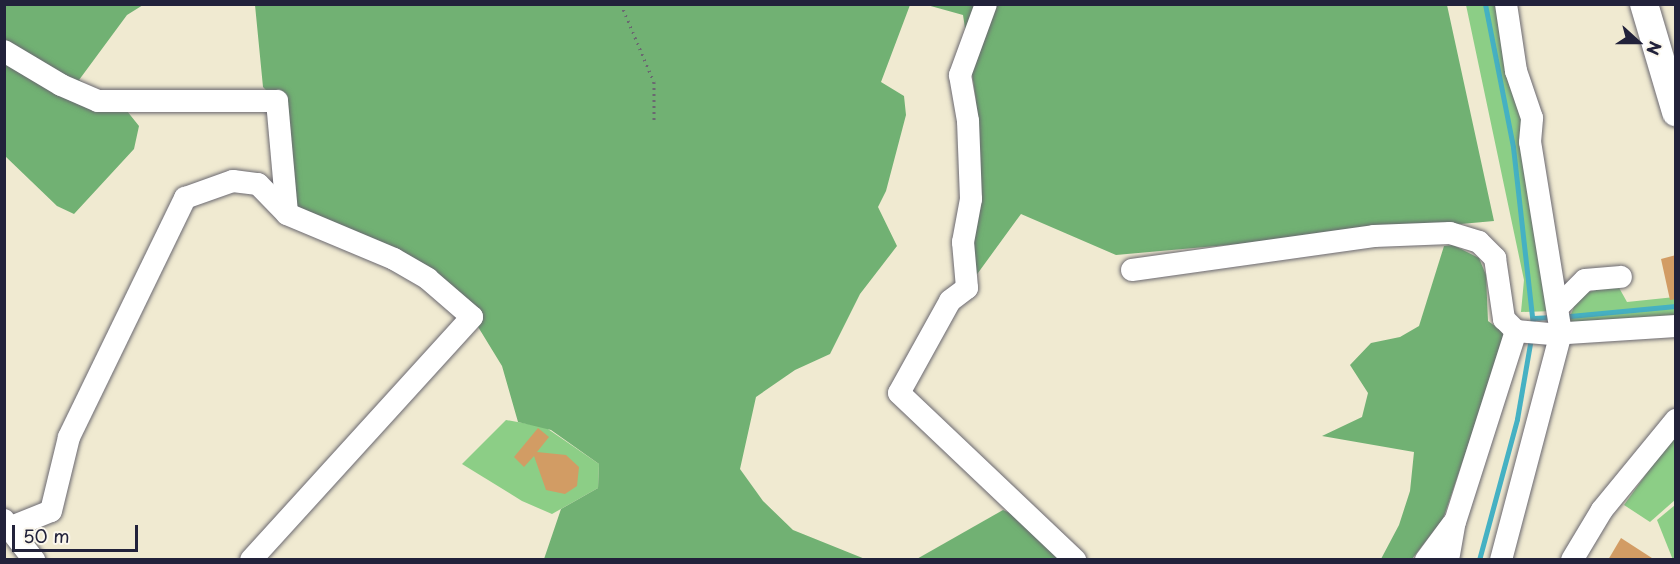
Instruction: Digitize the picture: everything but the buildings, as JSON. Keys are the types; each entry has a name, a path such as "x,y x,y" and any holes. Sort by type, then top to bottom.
{"main road":[{"path":"1644,4 1676,112"}],"street":[{"path":"987,4 960,75 968,121 971,199 963,242 967,288 950,301 899,393 1075,560"},
{"path":"1501,560 1556,334 1558,308 1530,142 1532,118 1516,71 1506,4"},
{"path":"4,51 61,85 98,101 277,100 287,214"},
{"path":"34,560 7,524 51,511 69,438 185,198 233,181 258,184 287,214 394,260 428,279 472,317 251,560"},
{"path":"1132,270 1374,236 1450,233 1479,242 1495,258 1504,319 1520,331 1556,334 1676,326"},
{"path":"1558,308 1585,280 1622,277"},
{"path":"1448,560 1455,522 1520,331"},
{"path":"1572,560 1602,510 1676,420"},
{"path":"1425,560 1455,522"}],"path":[{"path":"621,4 654,82 654,123"}],"green space":[{"path":"4,5 143,5 127,15 79,80 127,111 139,126 134,149 74,214 57,206 5,156"},
{"path":"255,5 910,5 881,82 904,96 906,115 886,191 878,207 897,246 860,294 830,354 795,370 756,397 740,469 763,501 793,530 865,559 544,559 561,509 598,488 599,464 551,430 518,422 502,366 472,317 394,259 287,214 277,101 263,87"},
{"path":"927,5 1447,5 1494,221 1116,255 1021,214 967,288 976,100 963,15"},
{"path":"1466,5 1512,5 1553,311 1521,312 1524,280"},
{"path":"1453,245 1479,258 1486,275 1488,321 1506,334 1443,519 1412,559 1381,559 1399,525 1410,491 1414,452 1322,436 1362,417 1368,393 1350,365 1371,343 1400,337 1419,326 1444,246"},
{"path":"1617,284 1627,302 1675,297 1675,319 1566,326 1579,295"},
{"path":"506,420 545,427 599,464 598,488 552,514 522,501 462,464"},
{"path":"1675,434 1675,500 1650,522 1624,505"},
{"path":"1675,505 1676,559 1673,560 1657,520"},
{"path":"1003,510 1037,525 1075,560 915,560"}],"waterway":[{"path":"1485,4 1513,147 1533,326"},
{"path":"1570,316 1676,306"},
{"path":"1534,318 1552,317"},
{"path":"1479,560 1517,419 1531,338"}]}
